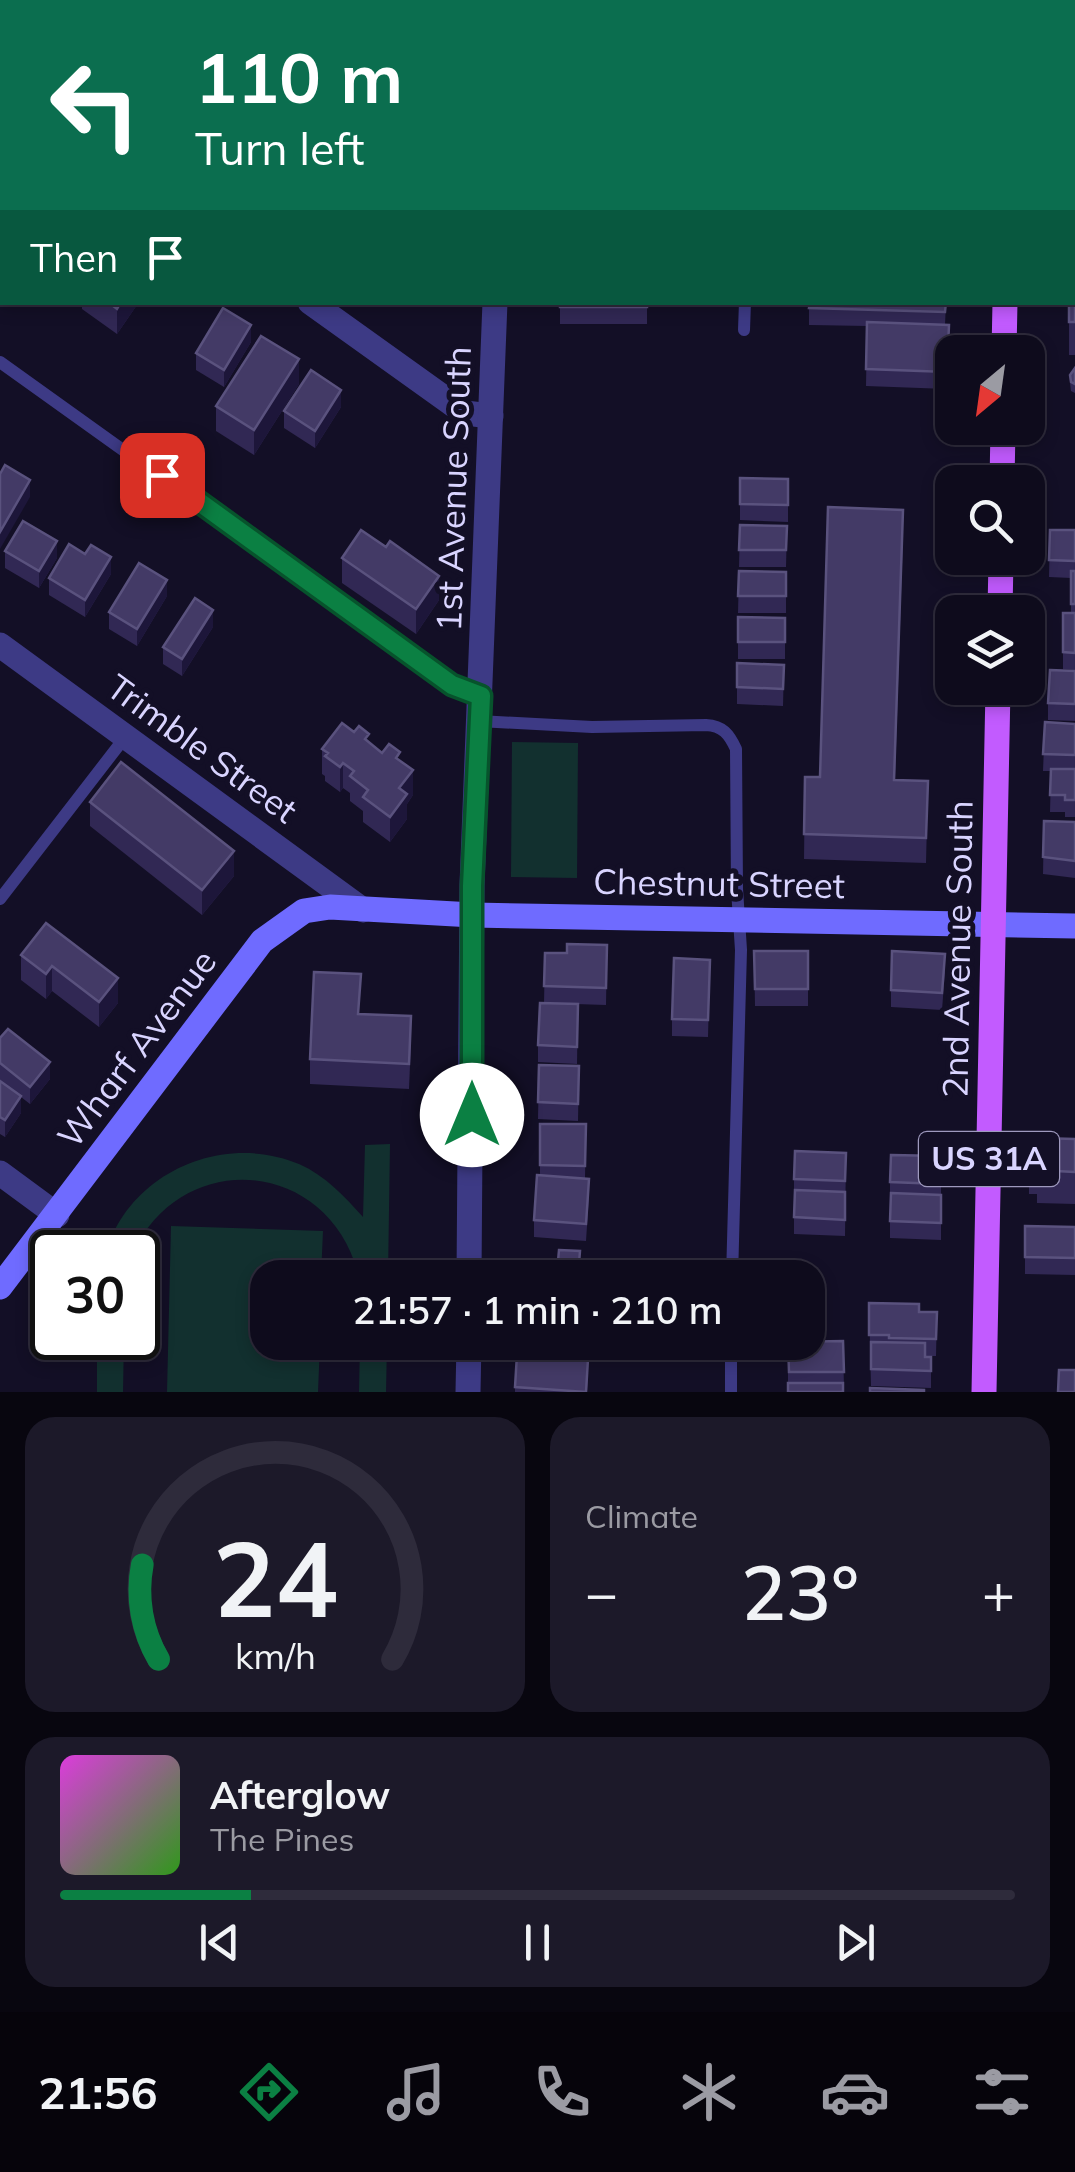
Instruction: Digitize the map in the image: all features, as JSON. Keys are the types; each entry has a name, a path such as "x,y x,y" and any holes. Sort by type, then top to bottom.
{"main road":[{"path":"1005,335 1006,305"},
{"name":"2nd Avenue South","path":"984,1392 998,705"}],"street":[{"path":"314,305 465,413 492,416"},
{"name":"1st Avenue South","path":"470,1260 473,915 495,305"},
{"name":"Trimble Street","path":"0,645 362,910"},
{"name":"Wharf Avenue","path":"0,1287 262,941 304,910 362,910"},
{"name":"Chestnut Street","path":"362,910 1075,926"},
{"path":"0,1173 56,1215"},
{"path":"468,1360 468,1392"}],"lane":[{"path":"744,330 745,305"},
{"path":"0,362 452,685 480,709 592,727 706,724 724,730 736,749 742,950 733,1260"},
{"path":"0,900 126,736"},
{"path":"731,1392 732,1360"}],"green space":[{"path":"512,742 578,743 577,878 511,877"},
{"path":"390,1144 388,1260 352,1260 343,1238 319,1209 289,1190 255,1180 220,1182 187,1194 157,1217 148,1230 115,1230 135,1200 157,1181 183,1166 240,1153 270,1155 309,1169 342,1194 363,1217 365,1145"},
{"path":"171,1226 323,1231 322,1260 250,1260 250,1360 319,1360 318,1392 167,1392"},
{"path":"97,1360 124,1360 123,1392 97,1392"},
{"path":"360,1360 387,1360 386,1392 359,1392"}],"building":[{"path":"560,305 647,305 647,307"},
{"path":"810,305 946,305 945,312 809,308"},
{"path":"1069,305 1075,305 1075,322 1069,322"},
{"path":"223,308 251,325 224,370 196,353"},
{"path":"867,322 949,325 949,335 935,335 935,372 866,369"},
{"path":"261,336 299,359 254,430 216,406"},
{"path":"311,370 341,390 315,431 284,411"},
{"path":"5,465 30,480 0,532 0,474"},
{"path":"740,478 788,479 788,505 740,504"},
{"path":"828,507 903,510 894,780 928,781 926,838 804,834 805,777 820,777"},
{"path":"23,521 57,541 39,571 5,551"},
{"path":"740,525 787,526 786,550 739,550"},
{"path":"361,530 386,547 390,541 439,576 416,609 342,558"},
{"path":"1050,530 1075,530 1075,561 1049,560"},
{"path":"69,544 85,554 91,545 111,557 85,600 49,578"},
{"path":"139,563 167,580 137,629 109,612"},
{"path":"739,571 786,572 786,596 738,596"},
{"path":"1071,571 1075,571 1075,604 1071,604"},
{"path":"195,598 213,610 182,659 163,647"},
{"path":"1063,613 1075,613 1075,653 1063,652"},
{"path":"738,617 785,618 785,642 738,642"},
{"path":"737,663 784,665 783,689 737,687"},
{"path":"1050,670 1075,671 1075,704 1048,703"},
{"path":"1045,722 1075,724 1075,755 1043,754"},
{"path":"342,723 354,732 359,726 369,734 365,739 382,753 389,744 400,752 396,758 413,770 399,788 407,794 390,817 363,797 368,790 350,776 354,771 325,756 328,753 322,749"},
{"path":"121,762 234,851 202,890 90,802"},
{"path":"1051,769 1075,769 1075,800 1050,795"},
{"path":"1044,821 1075,822 1075,861 1043,857"},
{"path":"46,923 118,978 99,1002 52,966 46,974 21,955"},
{"path":"567,944 607,945 606,988 544,986 545,953 567,953"},
{"path":"754,951 808,951 808,989 755,989"},
{"path":"892,951 945,954 942,993 891,990"},
{"path":"674,958 710,960 708,1020 672,1019"},
{"path":"314,972 361,974 358,1014 411,1016 409,1064 310,1059"},
{"path":"540,1003 578,1004 577,1047 538,1045"},
{"path":"8,1029 50,1062 30,1087 0,1063 0,1038"},
{"path":"539,1065 579,1066 578,1104 538,1102"},
{"path":"0,1081 21,1096 5,1120 0,1117"},
{"path":"540,1124 586,1124 585,1166 540,1165"},
{"path":"1039,1138 1075,1139 1075,1172 1037,1170 1037,1162 1029,1162 1029,1144 1039,1144"},
{"path":"795,1151 846,1153 845,1181 794,1179"},
{"path":"891,1155 941,1156 940,1184 890,1182"},
{"path":"537,1175 589,1179 586,1224 534,1220"},
{"path":"795,1190 845,1192 845,1220 794,1217"},
{"path":"891,1193 941,1195 941,1223 890,1221"},
{"path":"1025,1226 1075,1227 1075,1258 1025,1257"},
{"path":"559,1250 580,1251 579,1260 558,1260"},
{"path":"869,1303 919,1304 919,1312 937,1312 936,1339 869,1335"},
{"path":"825,1341 843,1341 844,1372 789,1372 789,1360 825,1360"},
{"path":"871,1342 925,1343 931,1371 871,1369"},
{"path":"517,1360 588,1360 586,1392 515,1387"},
{"path":"1059,1370 1075,1370 1075,1392 1058,1392"},
{"path":"788,1383 843,1383 843,1392 788,1392"},
{"path":"870,1388 924,1390 924,1392 870,1392"}],"route":[{"path":"162,475 452,685 481,696 472,886 472,1115"}]}
